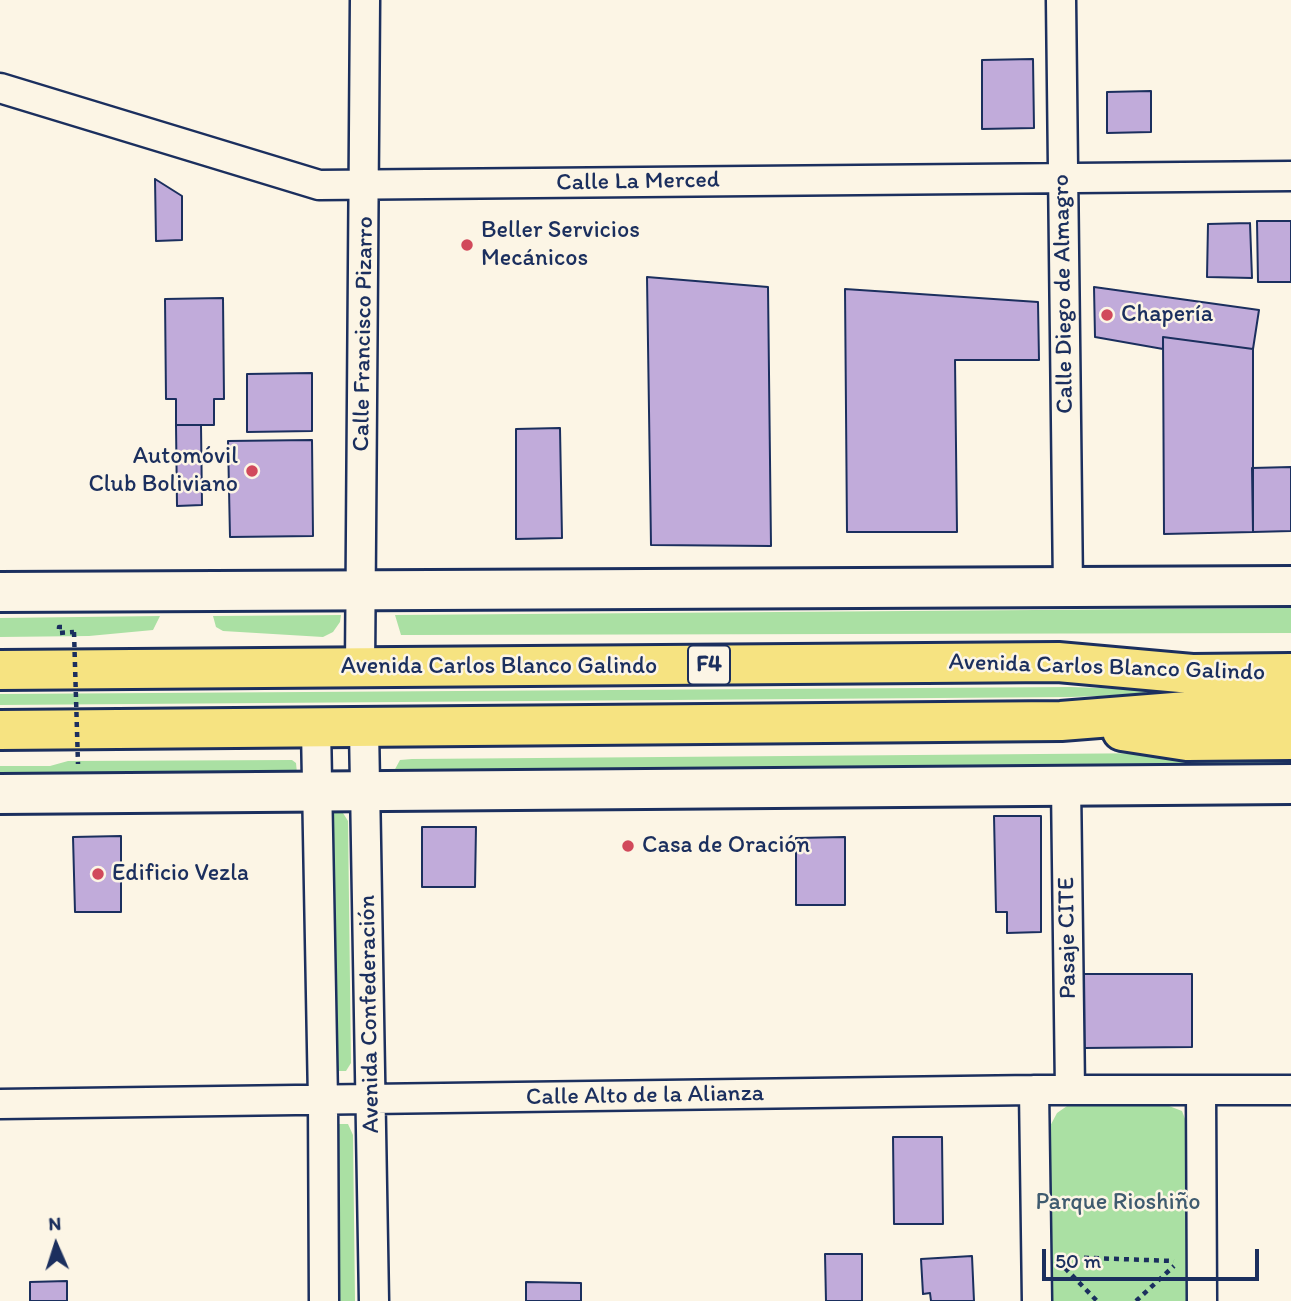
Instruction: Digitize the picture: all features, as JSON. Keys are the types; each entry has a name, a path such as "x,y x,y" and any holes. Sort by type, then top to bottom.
{"main road":[{"path":"1058,662 1189,648 1291,648"},
{"name":"Avenida Carlos Blanco Galindo","path":"0,670 1058,662 1192,674 1291,673"},
{"name":"Avenida Carlos Blanco Galindo","path":"0,730 1061,721 1187,711 1291,710"},
{"path":"1061,721 1187,741 1291,740"}],"street":[{"name":"Calle Francisco Pizarro","path":"360,668 365,0"},
{"name":"Calle Diego de Almagro","path":"1061,0 1068,587"},
{"name":"Calle La Merced","path":"0,88 319,185 1291,176"},
{"path":"0,592 1291,586"},
{"name":"Avenida Confederación","path":"316,728 324,1301"},
{"name":"Avenida Confederación","path":"365,728 374,1301"},
{"path":"0,794 1291,784"},
{"name":"Pasaje CITE","path":"1066,785 1070,1090"},
{"path":"1034,1090 1037,1301"},
{"name":"Calle Alto de la Alianza","path":"0,1104 1034,1090 1291,1090"},
{"path":"1200,1090 1202,1301"}],"path":[{"path":"78,764 74,632 59,633 59,627 83,627"},
{"path":"1054,1256 1180,1262 1136,1301"},
{"path":"1062,1265 1097,1301"}],"green space":[{"path":"1291,608 1291,633 401,635 395,615"},
{"path":"341,615 333,632 323,637 223,631 216,627 213,616"},
{"path":"160,616 153,630 89,636 0,637 0,618"},
{"path":"1071,687 1185,693 1071,697 0,705 0,694"},
{"path":"1291,752 1291,766 394,771 400,760 412,759"},
{"path":"292,760 296,763 297,773 0,775 0,766 50,766 68,761"},
{"path":"334,813 343,813 348,821 351,1063 346,1071 338,1071 335,1062 331,821"},
{"name":"Parque Rioshiño","path":"1067,1106 1169,1106 1182,1111 1187,1124 1188,1301 1049,1301 1048,1130 1057,1113"},
{"path":"338,1124 348,1124 353,1135 355,1301 336,1301 332,1133"}],"building":[{"path":"1033,59 1034,128 982,129 982,60"},
{"path":"1151,91 1151,132 1107,133 1107,92"},
{"path":"155,179 182,196 182,240 156,241"},
{"path":"1257,221 1291,221 1291,282 1258,282"},
{"path":"1250,223 1252,278 1207,277 1208,224"},
{"path":"647,277 768,287 771,546 651,545"},
{"path":"1094,287 1259,310 1253,349 1163,337 1163,349 1095,337"},
{"path":"845,289 1038,302 1039,360 955,360 957,532 847,532"},
{"path":"223,298 224,399 214,399 214,425 176,425 176,399 166,399 165,299"},
{"path":"1163,337 1253,349 1253,532 1164,534"},
{"path":"312,373 312,431 247,432 247,374"},
{"path":"176,425 201,425 202,505 177,506"},
{"path":"560,428 562,538 516,539 516,429"},
{"path":"312,440 313,536 230,537 228,441"},
{"path":"1291,467 1291,531 1253,532 1252,468"},
{"path":"994,816 1041,816 1041,932 1007,933 1007,912 996,912"},
{"path":"422,827 476,827 475,887 422,887"},
{"name":"Edificio Vezla","path":"121,836 121,912 75,912 73,837"},
{"path":"845,837 845,905 796,905 796,838"},
{"path":"1083,974 1192,974 1192,1047 1084,1048"},
{"path":"893,1137 942,1137 943,1224 894,1224"},
{"path":"825,1254 862,1254 862,1301 826,1301"},
{"path":"972,1256 974,1301 931,1301 930,1293 923,1294 921,1259"},
{"path":"67,1281 67,1301 30,1301 30,1282"},
{"path":"526,1282 581,1283 581,1301 526,1301"}],"place":[{"name":"Beller Servicios Mecánicos","path":"467,245"},
{"name":"Chapería","path":"1107,315"},
{"name":"Automóvil Club Boliviano","path":"252,471"},
{"name":"Casa de Oración","path":"628,846"},
{"name":"Edificio Vezla","path":"98,874"}]}
